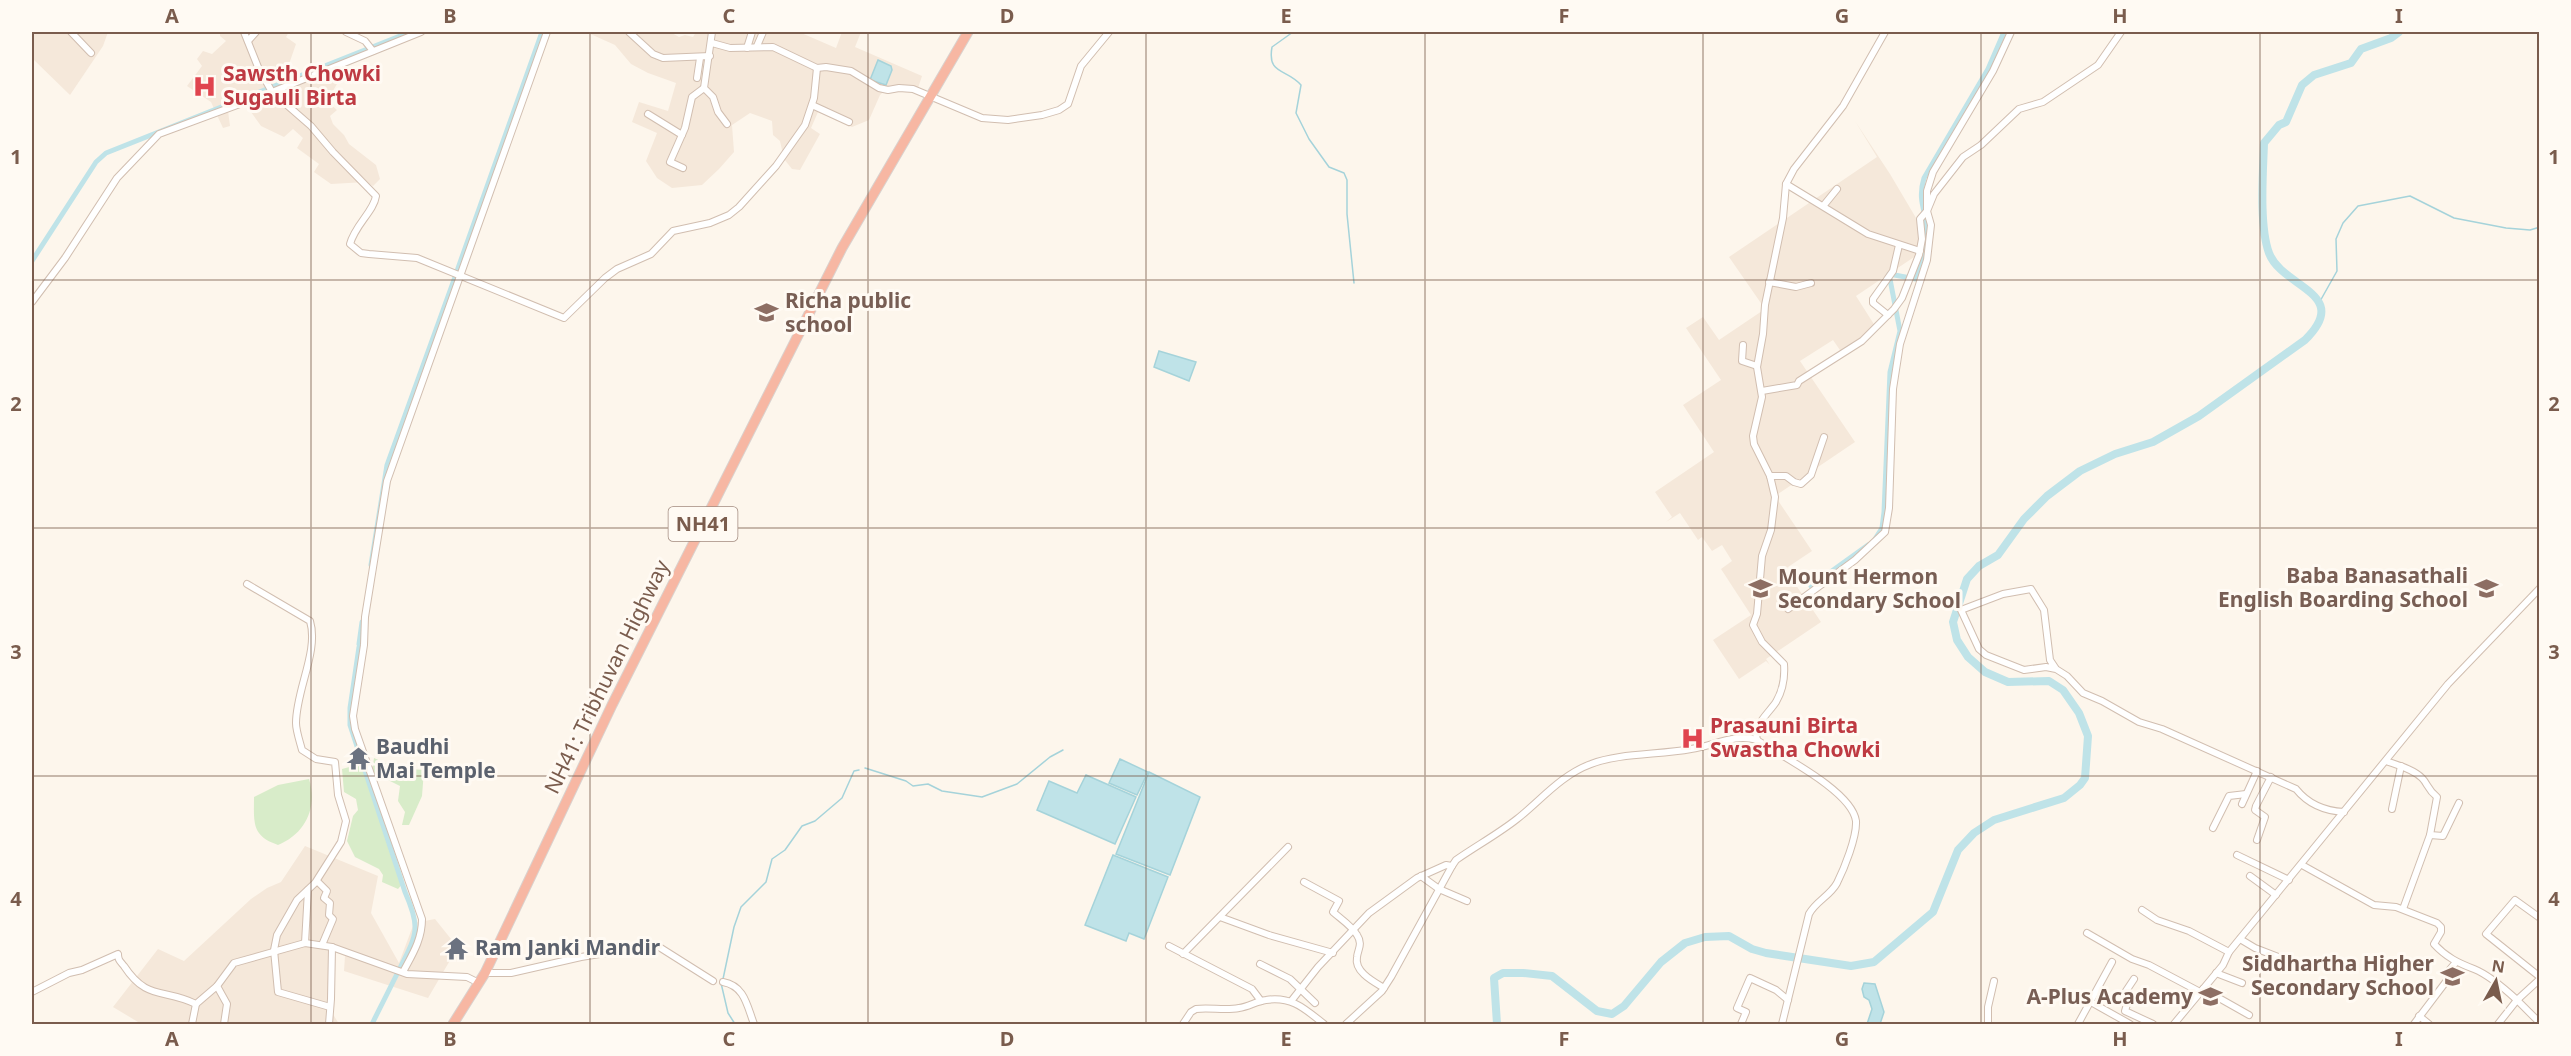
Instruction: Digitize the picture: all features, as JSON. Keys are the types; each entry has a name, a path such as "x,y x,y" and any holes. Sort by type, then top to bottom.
{"highway":[{"name":"NH41: Tribhuvan Highway","path":"453,1024 485,973 612,705 842,248 969,32"}],"street":[{"path":"71,32 91,53"},
{"path":"244,32 271,90 311,126 333,152 376,195 373,205 362,217 350,244 361,253 417,258 564,318 605,278 617,269 651,254 674,231 710,224 729,215 739,207 759,187 805,125 812,105 817,69"},
{"path":"248,41 256,32"},
{"path":"346,32 365,41 373,51"},
{"path":"32,302 65,258 117,178 159,134 421,32"},
{"path":"402,972 416,949 422,919 358,739 353,716 364,645 365,617 387,481 547,32"},
{"path":"628,32 653,54 663,58 710,56"},
{"path":"683,168 670,162 682,135 692,97 704,88 712,32"},
{"path":"747,48 752,32"},
{"path":"757,46 763,32"},
{"path":"712,43 730,48 773,47 817,69 826,67 851,71 879,88 913,89 982,118 999,119 1042,115 1059,110 1068,104 1085,60 1109,32"},
{"path":"1757,740 1755,734 1776,701 1784,674 1784,664 1762,642 1753,625 1760,595 1762,556 1773,511 1774,497 1770,476 1756,452 1753,436 1761,403 1757,366 1763,334 1764,306 1783,218 1786,184 1794,169 1843,106 1885,32"},
{"path":"1788,609 1862,555 1885,532 1889,508 1893,389 1900,344 1927,260 1931,225 1927,211 1927,191 1933,172 1993,71 2011,32"},
{"path":"1761,391 1797,384 1862,341 1902,298 1920,251 1922,239 1920,219 1927,211 1934,194 1963,157 1981,145 2019,109 2043,102 2098,65 2121,32"},
{"path":"697,78 700,58"},
{"path":"704,88 713,97 718,111 727,124"},
{"path":"812,105 849,122"},
{"path":"648,114 682,135"},
{"path":"1786,184 1824,205 1863,231 1920,251"},
{"path":"1824,205 1837,189"},
{"path":"1888,315 1873,303 1873,299 1893,272 1899,245"},
{"path":"1769,282 1796,287 1811,283"},
{"path":"1743,345 1742,361 1757,366"},
{"path":"1770,476 1786,476 1798,485 1801,484 1811,475 1824,437"},
{"path":"247,584 310,621 314,634 296,724 302,750 316,759 334,762 338,795 346,821 341,842 316,880 297,900 284,920 277,935 274,950 278,992 330,1007"},
{"path":"2056,669 2050,660 2044,610 2031,589 2003,594 1961,610 1979,649 1986,655 2024,670 2046,667 2056,669 2067,676 2084,693 2102,700 2139,722 2162,729 2271,777 2296,789 2302,797 2330,811 2344,812"},
{"path":"2174,1024 2216,973 2229,952 2472,657 2538,591"},
{"path":"1346,1024 1384,988 1456,860 1516,820 1562,780 1590,764 1690,749 1737,736 1757,740 1821,779 1846,802 1854,814 1856,824 1851,845 1836,884 1813,906 1804,926 1782,1024"},
{"path":"2386,761 2423,778 2427,789 2437,796 2430,835 2403,909"},
{"path":"2392,809 2401,766"},
{"path":"2242,804 2257,771"},
{"path":"2257,840 2265,817 2255,810 2271,777"},
{"path":"2213,828 2229,796 2246,794"},
{"path":"2430,835 2443,836 2459,803"},
{"path":"1183,954 1288,847"},
{"path":"2237,855 2289,880"},
{"path":"1292,1000 1369,913 1421,876 1446,865 1452,866"},
{"path":"2302,865 2374,905 2403,909 2437,922 2441,927 2441,932 2434,944 2440,952 2491,980 2517,1000 2540,1023"},
{"path":"1421,876 1439,889 1467,901"},
{"path":"2250,876 2276,895"},
{"path":"316,880 327,891 324,898 330,903 329,915 333,919 322,945"},
{"path":"1304,882 1339,902 1333,912 1359,936 1361,949 1357,958 1358,966 1369,979 1384,988"},
{"path":"305,943 308,890"},
{"path":"2498,1024 2517,1000 2540,978 2486,934 2515,900 2540,918"},
{"path":"2142,910 2157,920 2189,931 2229,952"},
{"path":"1220,917 1269,935 1333,953"},
{"path":"2087,933 2132,959 2149,965 2249,1015"},
{"path":"2240,939 2255,948 2291,962"},
{"path":"192,1024 196,1004 217,986 234,963 305,943 332,947 415,976 467,977 479,983"},
{"path":"485,973 511,973 581,957 656,945 713,981"},
{"path":"1169,946 1252,989 1261,1001"},
{"path":"329,1024 332,947"},
{"path":"32,992 69,973 82,970 118,954 118,960 132,980 142,988 164,992 173,997 180,996 196,1004"},
{"path":"2078,1024 2112,962"},
{"path":"2414,1024 2448,979 2447,973 2456,962"},
{"path":"1260,964 1290,979 1315,1003"},
{"path":"2216,973 2242,983"},
{"path":"1741,1024 1746,1012 1737,1008 1750,978 1776,990 1788,1000"},
{"path":"2134,979 2126,991 2128,1000 2125,1011 2153,1024"},
{"path":"1988,1024 1988,1007 1994,981"},
{"path":"723,982 733,984 743,992 753,1024"},
{"path":"217,986 227,1004 224,1024"},
{"path":"1183,1024 1191,1012 1196,1009 1239,1008 1261,1001 1292,1000 1324,1024"},
{"path":"2089,1001 2130,1024"},
{"path":"2419,1016 2429,1024"}],"shaded area":[{"path":"32,32 108,32 103,46 70,95 32,58"},
{"path":"220,32 289,32 286,37 296,44 289,64 298,75 319,72 337,84 327,101 337,110 330,116 333,124 349,144 376,165 380,179 373,186 366,182 331,184 314,172 319,164 297,148 303,138 293,129 284,137 261,126 246,105 228,111 230,126 223,128 211,102 187,86 202,66 197,59 203,51 212,54 226,41 220,36"},
{"path":"586,32 670,32 679,37 685,35 693,37 696,32 799,32 836,48 842,32 861,32 855,47 922,76 918,88 886,89 880,95 869,120 852,127 818,112 811,128 820,134 800,170 792,169 784,159 780,141 773,135 772,121 750,113 732,125 734,152 719,169 702,185 672,188 657,178 646,161 657,133 632,122 639,102 668,111 676,83 631,64 615,45"},
{"path":"1855,121 1932,245 1856,296 1877,329 1842,353 1833,340 1800,361 1855,442 1775,496 1812,551 1785,569 1821,622 1766,659 1770,665 1766,661 1739,679 1713,640 1751,615 1721,569 1732,561 1722,545 1712,551 1702,537 1698,540 1680,513 1666,522 1672,517 1655,492 1714,452 1683,405 1721,380 1686,328 1703,317 1719,340 1765,309 1729,257 1877,157"},
{"path":"305,846 378,876 371,913 399,963 414,923 435,919 455,944 452,957 428,998 344,971 345,956 333,951 331,1011 339,1024 137,1024 138,1022 113,1007 158,949 184,961 251,899 281,882"}],"green space":[{"path":"374,758 396,768 424,770 422,796 409,825 402,825 405,812 398,801 400,786 372,772"},
{"path":"364,763 404,882 398,889 382,882 383,875 379,869 355,857 347,841 353,816 358,810 356,799 344,792 342,769"},
{"path":"309,779 312,800 307,819 302,827 296,834 278,845 263,837 254,821 254,797 278,785"}],"water":[{"path":"878,60 891,66 892,70 886,85 870,80"},
{"path":"1159,351 1196,362 1189,381 1154,367"},
{"path":"1120,759 1148,772 1137,795 1109,783"},
{"path":"1149,772 1200,797 1170,875 1116,854"},
{"path":"1086,775 1136,797 1115,844 1037,810 1049,781 1077,793"},
{"path":"1113,855 1168,877 1144,939 1129,933 1126,941 1085,925"},
{"path":"1864,983 1875,984 1884,1012 1880,1024 1867,1024 1872,1009 1869,1000 1864,997 1862,989"}],"waterway":[{"path":"32,261 96,162 106,153 410,32"},
{"path":"457,271 542,32"},
{"path":"1293,32 1272,47 1272,62 1275,67 1301,85 1296,113 1309,139 1329,167 1344,173 1347,180 1347,214 1354,283"},
{"path":"1875,539 1882,528 1884,512 1890,372 1900,331 1889,274 1916,279 1927,236 1921,195 1924,178 1988,69 2004,32"},
{"path":"1497,1024 1494,978 1503,973 1552,976 1597,1011 1612,1014 1624,1006 1661,962 1685,943 1705,937 1729,936 1752,949 1766,953 1851,966 1874,962 1933,912 1958,850 1974,833 1994,820 2064,798 2080,785 2085,778 2088,736 2079,713 2063,690 2049,681 2008,682 1985,672 1968,657 1957,640 1953,622 1967,579 1979,566 1998,555 2024,519 2047,496 2080,471 2115,454 2153,442 2199,416 2305,340 2318,324 2321,312 2318,301 2276,265 2269,253 2263,214 2264,143 2279,125 2286,122 2302,85 2314,75 2351,63 2361,49 2391,38 2399,32"},
{"path":"2319,303 2337,271 2336,239 2343,223 2358,206 2410,196 2454,218 2506,228 2530,230 2540,227"},
{"path":"371,565 387,465 455,277"},
{"path":"1811,586 1868,545"},
{"path":"359,644 362,622"},
{"path":"359,647 350,708 350,725 415,923 413,939 400,968"},
{"path":"865,768 906,781 913,786 928,784 942,791 982,797 1017,784 1050,757 1063,750"},
{"path":"723,979 734,927 741,907 766,882 772,859 785,850 802,826 815,821 842,798 854,771 859,770"},
{"path":"372,1024 398,972"},
{"path":"721,983 728,1013 735,1024"}],"place":[{"name":"Sawsth Chowki Sugauli Birta","path":"205,86"},
{"name":"Richa public school","path":"767,313"},
{"name":"Baba Banasathali English Boarding School","path":"2486,588"},
{"name":"Mount Hermon Secondary School","path":"1760,589"},
{"name":"Prasauni Birta Swastha Chowki","path":"1692,738"},
{"name":"Baudhi Mai Temple","path":"358,759"},
{"name":"Ram Janki Mandir","path":"457,948"},
{"name":"Siddhartha Higher Secondary School","path":"2452,976"},
{"name":"A-Plus Academy","path":"2211,997"}]}
